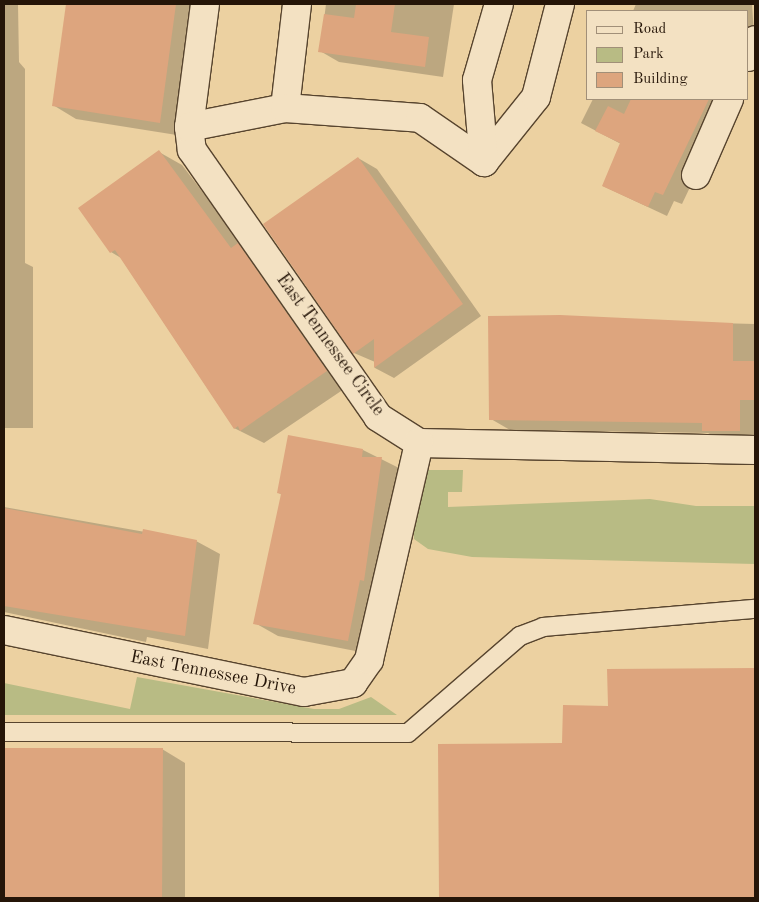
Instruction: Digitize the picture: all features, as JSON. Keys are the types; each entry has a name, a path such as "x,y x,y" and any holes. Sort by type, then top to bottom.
{"street":[{"name":"East Tennessee Circle","path":"205,4 189,127 192,150 378,417 419,443"},
{"path":"285,108 297,4"},
{"path":"484,162 477,80 500,4"},
{"path":"484,162 536,97 560,4"},
{"path":"749,55 755,40"},
{"path":"696,175 730,100"},
{"path":"189,127 285,108 420,118 484,162"},
{"path":"419,443 755,450"},
{"name":"East Tennessee Drive","path":"4,630 304,692 353,684 369,660 419,443"}],"lane":[{"path":"4,732 408,733 520,636 542,627 755,609"}],"green space":[{"path":"421,470 463,470 462,492 448,492 448,507 650,499 696,506 755,506 755,564 472,557 428,549 414,539 414,486"},
{"path":"137,677 314,709 339,709 371,697 397,715 4,715 4,683 130,709"}],"building":[{"path":"66,4 176,4 160,123 52,106"},
{"path":"356,4 395,4 391,32 429,37 425,67 318,52 324,14 354,18"},
{"path":"631,100 709,100 663,195 655,192 648,207 602,186 620,143 595,131 608,106 624,114"},
{"path":"159,150 231,248 238,243 327,371 240,431 238,426 234,429 115,250 110,253 78,208"},
{"path":"358,157 463,304 374,368 374,339 353,354 263,224"},
{"path":"560,315 733,323 733,361 755,361 755,400 740,400 740,431 702,431 702,423 489,420 488,316"},
{"path":"288,435 363,449 362,457 382,457 364,581 360,580 348,641 253,624 281,494 277,493"},
{"path":"4,508 142,534 143,529 197,540 185,636 4,606"},
{"path":"755,668 755,898 439,898 438,744 562,743 563,705 608,706 607,669"},
{"path":"4,748 163,748 162,898 4,898"}]}
